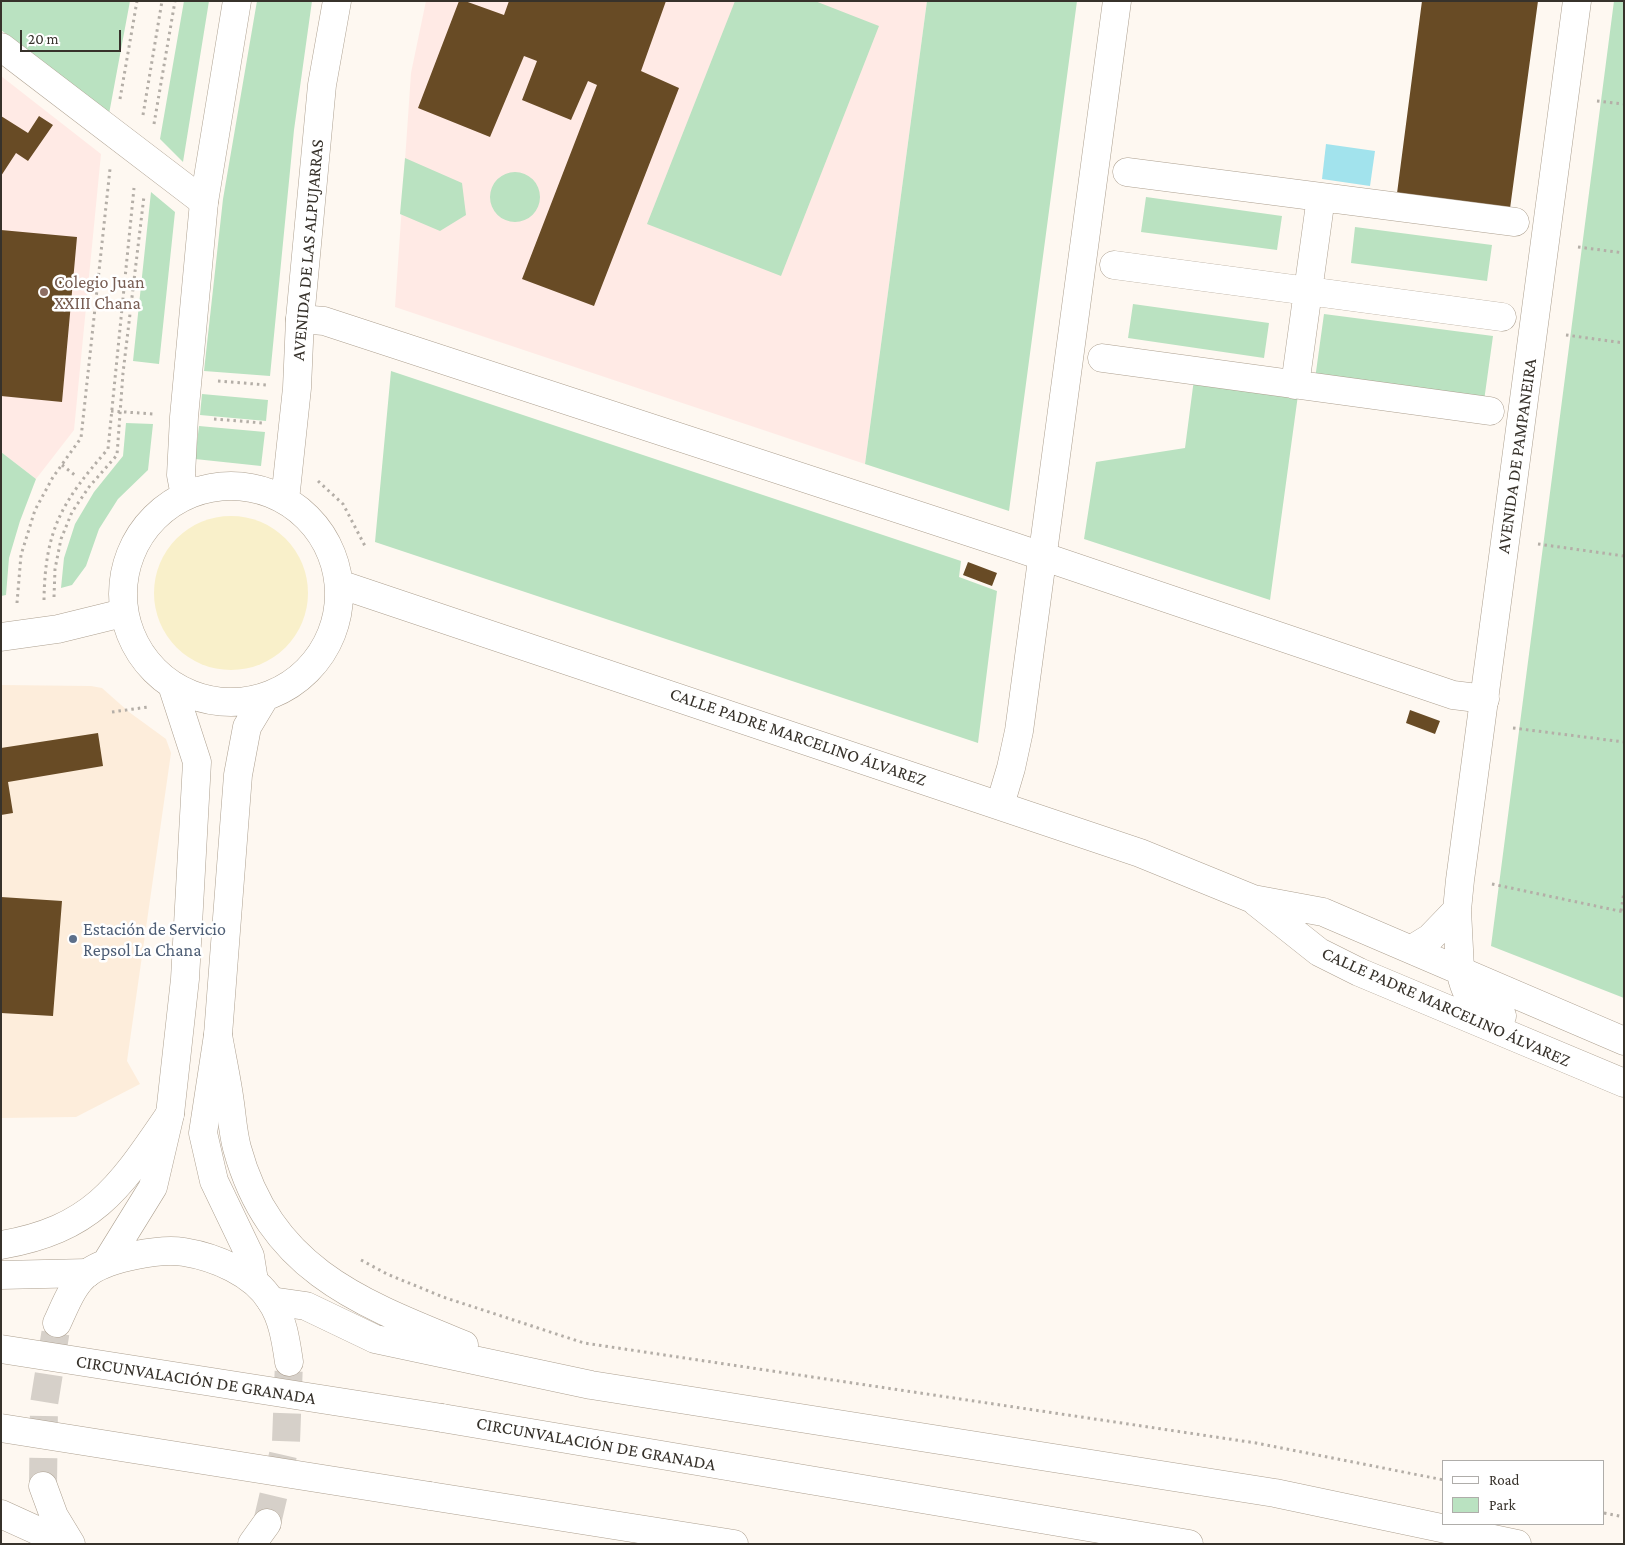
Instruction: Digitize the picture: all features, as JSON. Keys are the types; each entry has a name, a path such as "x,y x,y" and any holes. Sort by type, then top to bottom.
{"main road":[{"path":"185,496 181,475 184,417 204,202 237,1"},
{"name":"AVENIDA DE LAS ALPUJARRAS","path":"285,500 297,388 300,319 322,85 337,1"},
{"path":"1000,805 1011,768 1018,732 1117,1"},
{"name":"AVENIDA DE PAMPANEIRA","path":"1548,1052 1528,1027 1475,1004 1464,991 1460,969 1457,910 1577,1"},
{"path":"1,47 204,202"},
{"path":"1127,172 1516,222"},
{"path":"1295,385 1321,197"},
{"path":"1114,266 1502,317"},
{"path":"300,319 334,324 1042,557 1453,695 1485,699"},
{"path":"1102,358 1490,412"},
{"path":"222,486 256,488 285,500 310,520 327,543 339,584 337,619 325,648 304,675 265,697 220,702 182,691 156,674 136,648 123,613 123,578 134,545 154,518 185,496 222,486"},
{"name":"CALLE PADRE MARCELINO ÁLVAREZ","path":"339,584 1140,853 1253,899 1323,912 1460,969 1624,1041"},
{"path":"1,637 58,629 123,613"},
{"path":"57,1323 69,1297 97,1268 153,1187 170,1114 185,979 197,762 172,684"},
{"path":"265,697 247,727 238,775 218,1035 203,1133 214,1181 250,1256 263,1291 285,1334 289,1362"},
{"name":"CALLE PADRE MARCELINO ÁLVAREZ","path":"1253,899 1319,952 1359,972 1624,1083"},
{"path":"1412,949 1430,938 1457,910"},
{"path":"218,1035 236,1147 262,1212 293,1251 319,1273 367,1303 535,1374"},
{"path":"1585,1067 1617,1061 1624,1063"},
{"path":"1,1245 28,1240 73,1223 104,1200 134,1166 170,1114"},
{"path":"1,1275 97,1268 140,1254 183,1252 218,1261 263,1291 306,1306 375,1338 535,1374 591,1385 1275,1493 1517,1544"},
{"name":"CIRCUNVALACIÓN DE GRANADA","path":"1,1349 442,1418 1189,1544"},
{"path":"1,1428 734,1544"},
{"path":"43,1486 54,1516 71,1544"},
{"path":"1,1514 67,1544"}],"path":[{"path":"120,101 137,1"},
{"path":"142,122 162,1"},
{"path":"152,133 175,1"},
{"path":"1597,101 1624,104"},
{"path":"17,603 21,555 36,510 62,465 81,438 111,161"},
{"path":"44,600 45,566 51,535 65,505 80,480 108,450 135,182"},
{"path":"54,600 55,569 61,539 76,506 89,487 117,455 144,195"},
{"path":"1578,247 1624,253"},
{"path":"1566,335 1624,342"},
{"path":"212,380 269,385"},
{"path":"112,411 154,414"},
{"path":"209,419 267,423"},
{"path":"62,465 76,476"},
{"path":"315,477 343,504 365,546"},
{"path":"1538,544 1624,556"},
{"path":"112,712 153,706"},
{"path":"1513,728 1624,742"},
{"path":"1491,884 1622,911 1624,892"},
{"path":"355,1256 387,1274 443,1297 584,1343 1256,1443 1442,1480"},
{"path":"1605,1513 1624,1517"}],"shaded area":[{"path":"426,1 927,1 865,464 395,307 411,73"},
{"name":"Colegio Juan XXIII Chana","path":"1,76 101,154 74,430 36,479 1,452"},
{"name":"Estación de Servicio Repsol La Chana","path":"1,685 91,686 102,688 129,712 166,739 171,753 127,1061 140,1084 76,1117 1,1118"}],"green space":[{"path":"1,1 130,1 109,114 1,30"},
{"path":"184,1 209,1 183,162 160,139"},
{"path":"257,1 312,1 294,130 270,376 204,371 223,199"},
{"path":"735,1 815,1 879,26 781,276 647,224"},
{"path":"927,1 1077,1 1009,511 865,464"},
{"path":"1614,1 1624,1 1624,998 1491,946"},
{"path":"405,158 462,183 466,215 440,231 400,214"},
{"path":"515,172 525,174 533,179 538,187 540,197 538,207 533,215 525,220 515,222 505,220 497,215 492,207 490,197 492,187 497,179 505,174"},
{"path":"151,192 175,212 159,364 133,361"},
{"path":"1146,197 1282,216 1277,250 1141,232"},
{"path":"1355,227 1492,245 1487,281 1351,263"},
{"path":"1133,304 1269,323 1264,358 1128,338"},
{"path":"1324,314 1493,336 1484,401 1315,379"},
{"path":"391,371 961,561 959,577 997,591 978,743 375,542"},
{"path":"1194,379 1298,395 1270,600 1084,539 1096,462 1185,448"},
{"path":"202,394 268,400 266,421 200,415"},
{"path":"126,423 153,424 148,470 118,499 99,529 86,566 72,585 61,588 64,558 75,524 94,492 123,456"},
{"path":"199,426 265,432 261,466 195,459"},
{"path":"1,452 36,479 20,521 9,558 6,595 1,596"}],"sand":[{"path":"231,516 260,522 274,529 285,539 295,550 302,564 308,593 302,622 295,636 285,647 274,657 260,664 231,670 202,664 188,657 177,647 167,636 160,622 154,593 160,564 167,550 177,539 188,529 202,522"}],"water":[{"path":"1326,144 1375,151 1370,186 1322,179"}],"building":[{"path":"459,1 465,1 504,15 509,1 666,1 641,71 679,88 594,306 522,279 597,85 588,81 571,120 522,100 537,61 524,56 490,137 418,108"},
{"path":"1422,1 1538,1 1509,216 1396,201"},
{"path":"1,116 28,133 39,116 53,125 28,161 16,153 1,176"},
{"path":"1,230 77,237 62,402 1,396"},
{"path":"968,562 997,573 992,586 963,575"},
{"path":"1410,710 1440,721 1435,734 1406,723"},
{"path":"98,733 103,766 8,782 13,813 1,815 1,748"},
{"path":"1,897 62,901 53,1016 1,1013"}],"tunnel":[{"path":"43,1486 44,1404 57,1323"},
{"path":"267,1523 286,1442 289,1362"}],"place":[{"name":"Colegio Juan XXIII Chana","path":"44,292"},
{"name":"Estación de Servicio Repsol La Chana","path":"73,939"}]}
